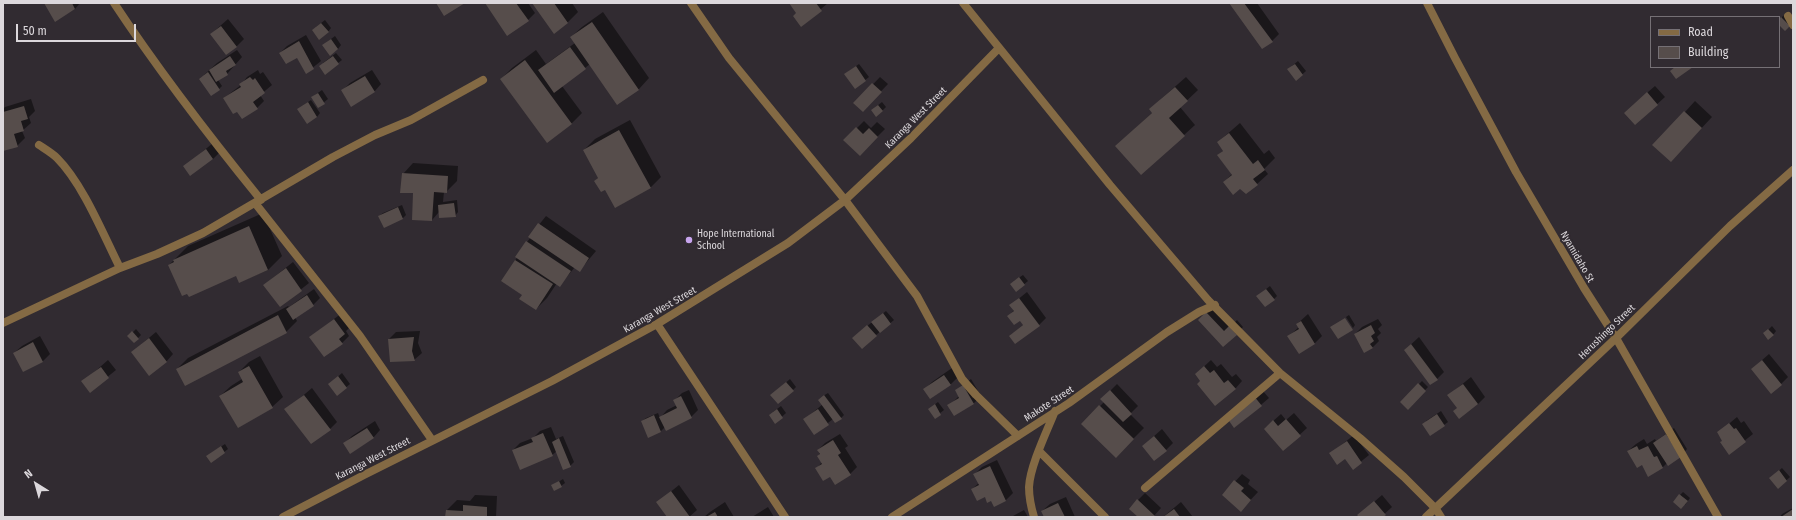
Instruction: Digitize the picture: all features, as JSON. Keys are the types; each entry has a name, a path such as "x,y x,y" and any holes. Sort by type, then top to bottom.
{"street":[{"path":"114,3 162,74 360,336 432,440"},
{"path":"691,3 729,58 845,200 918,296 962,379 976,395 1018,436"},
{"path":"963,3 1110,185 1208,300 1215,305 1280,373 1360,438 1404,477 1436,509 1441,517"},
{"name":"Nyamidaho St","path":"1427,3 1516,172 1584,288 1616,338 1718,517"},
{"path":"1788,16 1793,25"},
{"name":"Karanga West Street","path":"283,517 432,440 552,381 658,324 788,243 845,200 910,138 998,48"},
{"path":"3,323 120,268 157,254 203,233 333,157 375,135 411,120 483,80"},
{"path":"39,145 56,158 70,174 120,268"},
{"name":"Herushingo Street","path":"1426,517 1616,338 1730,226 1792,172"},
{"name":"Makote Street","path":"892,517 1086,391 1167,332 1199,312 1215,305"},
{"path":"658,324 785,517"},
{"path":"1145,488 1280,373"},
{"path":"1034,517 1029,486 1033,468 1056,410"},
{"path":"1040,452 1106,517"}],"building":[{"path":"44,3 72,3 75,9 55,22"},
{"path":"436,3 465,3 444,16"},
{"path":"485,3 516,3 529,21 507,36"},
{"path":"532,3 554,3 568,23 554,34"},
{"path":"789,3 816,3 822,11 801,27 793,16 796,13"},
{"path":"1229,3 1244,3 1273,42 1262,49"},
{"path":"1781,17 1790,26 1785,31 1780,26"},
{"path":"592,22 639,90 617,105 570,37"},
{"path":"321,23 329,32 319,40 312,30"},
{"path":"221,26 237,47 226,55 210,34"},
{"path":"331,39 338,49 330,56 322,45"},
{"path":"299,41 314,69 306,74 297,58 286,64 279,53"},
{"path":"570,47 586,69 554,93 538,70"},
{"path":"230,56 236,65 226,71 228,75 216,82 209,70"},
{"path":"333,56 339,64 325,75 319,66"},
{"path":"525,60 572,124 547,143 500,79"},
{"path":"1295,64 1303,75 1296,81 1287,69"},
{"path":"856,66 866,81 855,89 844,74"},
{"path":"1674,68 1692,68 1676,79 1670,71"},
{"path":"208,72 220,90 211,96 199,79"},
{"path":"365,76 375,92 351,107 341,90"},
{"path":"250,77 253,80 255,78 265,93 253,102 258,109 242,119 237,112 233,114 223,98 241,87 239,84"},
{"path":"872,83 882,92 863,112 853,103"},
{"path":"1175,87 1188,101 1169,118 1185,136 1141,175 1115,146 1152,113 1149,109"},
{"path":"1647,92 1658,105 1635,125 1624,113"},
{"path":"318,93 325,104 318,108 311,97"},
{"path":"308,102 317,117 307,124 297,109"},
{"path":"878,105 883,111 876,117 871,110"},
{"path":"24,106 28,119 21,121 24,131 14,134 18,147 3,151 3,112"},
{"path":"1684,111 1702,128 1671,162 1652,145"},
{"path":"856,127 863,134 869,128 878,137 860,156 843,140"},
{"path":"619,130 651,188 615,208 605,190 601,192 594,181 598,178 583,150"},
{"path":"1229,133 1253,164 1258,160 1265,170 1253,179 1258,185 1246,194 1240,189 1233,195 1223,182 1232,175 1217,155 1223,151 1217,142"},
{"path":"206,149 213,159 190,176 183,166"},
{"path":"402,173 448,176 447,193 434,192 432,221 412,220 413,193 400,193"},
{"path":"454,203 456,217 439,218 438,205"},
{"path":"398,207 403,219 384,228 378,216"},
{"path":"538,223 589,258 580,272 528,237"},
{"path":"249,226 268,270 239,283 236,276 189,297 187,294 182,296 168,265 174,262 173,260"},
{"path":"526,241 571,271 560,287 515,257"},
{"path":"515,260 553,284 536,310 519,299 522,295 501,281"},
{"path":"286,268 302,291 280,307 263,285"},
{"path":"1019,277 1025,285 1016,292 1010,284"},
{"path":"1266,289 1275,300 1265,307 1256,296"},
{"path":"307,295 314,306 293,320 286,309"},
{"path":"1019,298 1040,326 1015,344 1009,336 1023,325 1020,321 1014,325 1007,316 1014,311 1009,305"},
{"path":"1206,312 1224,331 1229,326 1237,335 1223,347 1198,320"},
{"path":"883,313 891,324 880,333 871,322"},
{"path":"278,315 287,333 185,386 176,369"},
{"path":"1345,318 1353,330 1338,339 1330,327"},
{"path":"334,319 345,334 339,339 343,344 324,357 309,337"},
{"path":"1301,321 1315,344 1299,354 1287,336 1299,329 1296,324"},
{"path":"867,325 877,336 862,349 852,338"},
{"path":"1371,325 1375,333 1371,336 1374,341 1370,344 1373,348 1364,353 1354,334"},
{"path":"1768,329 1774,335 1768,340 1763,333"},
{"path":"132,331 139,339 134,343 127,336"},
{"path":"414,337 412,351 415,361 390,362 388,339"},
{"path":"149,338 167,362 149,376 131,352"},
{"path":"33,342 43,362 23,372 13,353"},
{"path":"1411,344 1438,380 1430,385 1404,350"},
{"path":"1762,360 1782,385 1771,394 1751,369"},
{"path":"249,366 273,408 238,428 219,396 243,382 238,372"},
{"path":"1204,366 1210,373 1214,370 1224,383 1228,380 1236,389 1215,406 1197,384 1200,381 1195,374"},
{"path":"101,367 109,378 90,393 81,381"},
{"path":"944,375 951,385 930,399 923,389"},
{"path":"338,376 347,388 337,396 328,384"},
{"path":"786,382 794,391 778,404 770,395"},
{"path":"1418,383 1426,391 1408,410 1400,402"},
{"path":"1463,384 1478,404 1459,419 1453,411 1457,408 1447,395"},
{"path":"963,385 974,404 954,416 947,405 959,398 955,390"},
{"path":"1110,390 1132,414 1123,422 1100,399"},
{"path":"304,395 331,430 311,444 284,409"},
{"path":"824,395 842,419 835,423 818,400"},
{"path":"681,396 692,418 666,431 659,417 677,408 673,400"},
{"path":"1254,396 1262,406 1234,428 1227,418"},
{"path":"935,404 941,415 935,419 928,409"},
{"path":"1099,405 1134,439 1116,458 1081,424"},
{"path":"777,409 783,418 775,424 769,415"},
{"path":"818,409 829,425 814,435 803,419"},
{"path":"1437,414 1445,426 1430,436 1422,424"},
{"path":"654,415 661,432 648,438 641,421"},
{"path":"1286,419 1301,436 1283,451 1264,429 1273,420 1278,426"},
{"path":"1729,423 1734,429 1736,428 1746,442 1729,455 1720,442 1722,441 1717,432"},
{"path":"367,428 374,438 350,454 343,443"},
{"path":"543,433 553,456 520,470 512,450 533,442 531,438"},
{"path":"1666,434 1681,457 1668,466 1653,443"},
{"path":"1154,436 1167,451 1154,461 1142,446"},
{"path":"559,438 571,467 563,470 552,442"},
{"path":"833,440 841,453 838,455 851,475 835,485 830,477 823,481 815,468 822,464 817,456 820,454 817,450"},
{"path":"1347,441 1362,463 1353,470 1345,459 1337,465 1329,453"},
{"path":"221,446 225,453 211,463 206,456"},
{"path":"1637,446 1639,450 1648,446 1654,457 1657,456 1663,468 1648,477 1642,465 1637,468 1627,451"},
{"path":"990,466 1006,501 994,507 991,501 987,503 985,497 977,501 971,489 979,485 973,474"},
{"path":"1779,470 1787,481 1778,489 1769,478"},
{"path":"1234,480 1244,488 1241,491 1251,500 1241,512 1222,495"},
{"path":"559,481 562,487 554,491 551,485"},
{"path":"671,491 690,517 667,517 656,502"},
{"path":"1679,494 1688,501 1681,509 1673,502"},
{"path":"1137,499 1155,516 1154,517 1138,517 1129,509"},
{"path":"1374,501 1386,515 1383,517 1359,517 1357,515"},
{"path":"1058,503 1065,517 1044,517 1041,511"},
{"path":"463,505 487,507 487,517 445,517 446,510 463,511"},
{"path":"1174,509 1180,517 1163,517"},
{"path":"1793,509 1793,517 1781,517"},
{"path":"715,512 718,517 706,517"}],"place":[{"name":"Hope International School","path":"689,240"}]}
